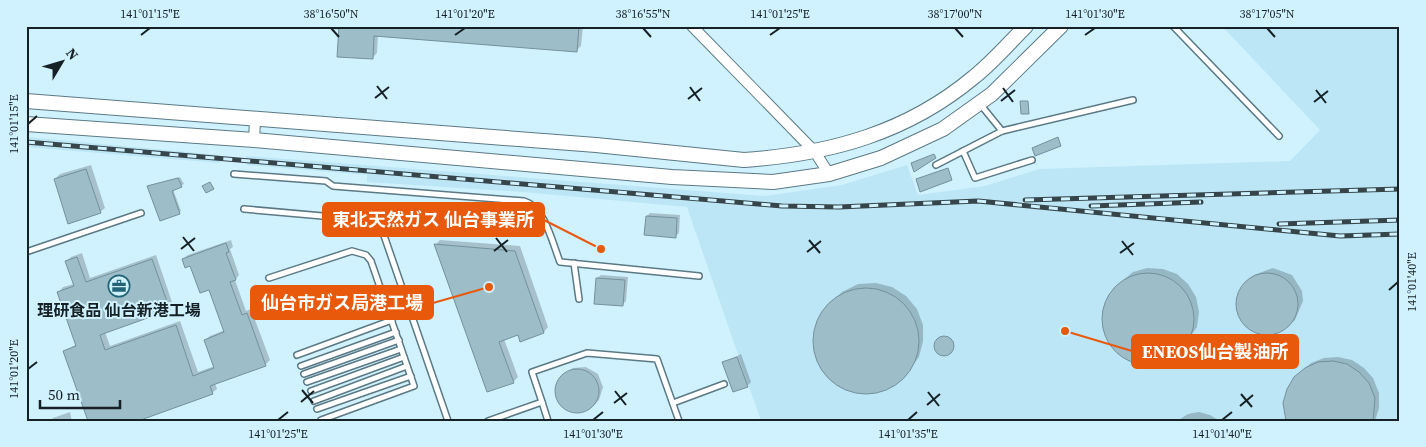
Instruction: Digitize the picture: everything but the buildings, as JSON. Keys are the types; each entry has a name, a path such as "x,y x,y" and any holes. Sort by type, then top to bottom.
{"street":[{"path":"692,26 814,152 829,174"},
{"path":"26,101 608,146 744,160 814,152 871,138 921,115 976,76 1026,26"},
{"path":"26,124 254,140 672,177 772,182 829,174 881,158 922,141 944,129 979,103 1061,26"},
{"path":"254,140 255,120"}],"lane":[{"path":"1173,26 1279,136"},
{"path":"936,165 1002,130 1133,100"},
{"path":"979,103 1002,130"},
{"path":"963,151 975,178 1032,160"},
{"path":"234,174 326,181 333,186 524,201 532,203 539,211 560,262 700,276"},
{"path":"244,209 379,221 448,421"},
{"path":"26,252 141,214"},
{"path":"269,278 352,251 366,255 371,261 414,386 321,420"},
{"path":"574,263 579,300"},
{"path":"298,356 392,320"},
{"path":"301,366 396,332"},
{"path":"304,374 398,340"},
{"path":"307,382 401,349"},
{"path":"548,421 532,372 587,353 657,359 679,421"},
{"path":"311,392 404,358"},
{"path":"314,401 407,366"},
{"path":"317,410 411,376"},
{"path":"673,403 724,384"},
{"path":"488,421 542,402"}],"shaded area":[{"path":"1222,26 1400,26 1400,421 761,421 687,207 523,192 367,182 367,175 247,165 246,156 765,196 842,185 907,165 918,195 985,186 1039,169 1290,161 1320,130"},
{"path":"26,137 220,155 220,163 26,147"}],"railway":[{"path":"26,142 782,206 839,207 978,201 1340,236 1400,234"},
{"path":"1025,200 1400,189"},
{"path":"1091,206 1201,202"},
{"path":"1279,224 1400,220"}],"place":[{"name":"東北天然ガス 仙台事業所","path":"601,249"},
{"name":"理研食品 仙台新港工場","path":"119,286"},
{"name":"仙台市ガス局港工場","path":"489,287"},
{"name":"ENEOS仙台製油所","path":"1065,331"}]}
